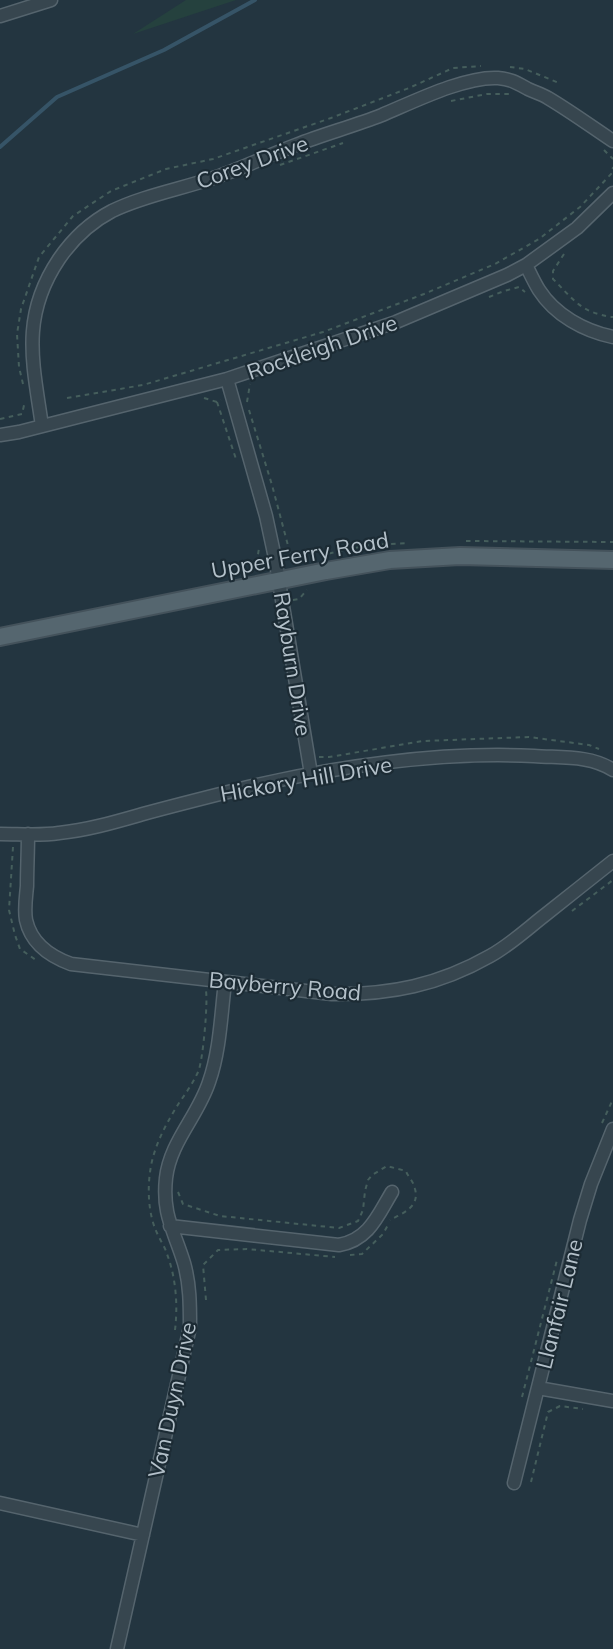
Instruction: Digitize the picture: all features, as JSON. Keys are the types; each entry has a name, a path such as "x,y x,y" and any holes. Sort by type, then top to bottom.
{"main road":[{"name":"Upper Ferry Road","path":"0,637 279,580 390,560 460,556 613,560"}],"street":[{"path":"0,16 51,0"},
{"name":"Corey Drive","path":"42,426 32,355 32,333 38,302 49,275 74,240 89,226 109,213 129,204 218,177 461,83 481,79 498,78 517,81 528,89 547,97 613,141"},
{"name":"Rockleigh Drive","path":"0,435 227,379 396,322 526,265 577,228 613,193"},
{"path":"526,265 540,291 552,305 584,328 613,337"},
{"name":"Rayburn Drive","path":"227,379 266,516 279,580 311,774"},
{"name":"Hickory Hill Drive","path":"3,839 28,834 57,834 88,829 207,797 311,774 377,764 433,758 525,756 592,760 613,771"},
{"name":"Bayberry Road","path":"28,834 26,918 36,942 58,959 70,964 332,994 361,995 391,992 438,980 465,969 517,938 613,861"},
{"name":"Van Duyn Drive","path":"117,1649 190,1327 189,1284 170,1226 165,1193 166,1175 177,1143 209,1084 214,1065 225,982"},
{"name":"Llanfair Lane","path":"514,1483 580,1220 594,1175 613,1129"},
{"path":"170,1226 339,1245 349,1244 367,1232 392,1192"},
{"path":"538,1388 613,1401"},
{"path":"0,1503 143,1535"}],"path":[{"path":"444,102 487,94 518,96"},
{"path":"278,166 352,139"},
{"path":"598,144 613,159"},
{"path":"67,398 143,385 323,332 445,286 495,264 539,239 580,207 612,173 613,167"},
{"path":"553,271 553,279 580,307 600,315 613,317"},
{"path":"486,298 519,287 532,297"},
{"path":"257,380 250,384 247,400 290,554 308,558 369,545 415,543"},
{"path":"218,402 239,469"},
{"path":"460,541 613,542"},
{"path":"260,544 258,561 260,584"},
{"path":"282,600 299,599 311,586"},
{"path":"3,839 13,846 9,910 15,935 20,949 41,962"},
{"path":"572,911 613,880"},
{"path":"175,1330 177,1314 173,1275 150,1214 149,1189 151,1165 157,1145 199,1071 207,992 198,990"},
{"path":"176,1188 183,1204 220,1216 339,1227 357,1221 363,1210 368,1180 387,1166 406,1171 416,1190 415,1203 410,1209 390,1221 383,1234 362,1254 330,1258 247,1249 218,1250 203,1265 206,1300"},
{"path":"531,1482 548,1412 560,1406 592,1410"}],"green space":[{"path":"186,0 236,0 133,34"}],"waterway":[{"path":"0,147 57,97 164,50 255,0"}]}
